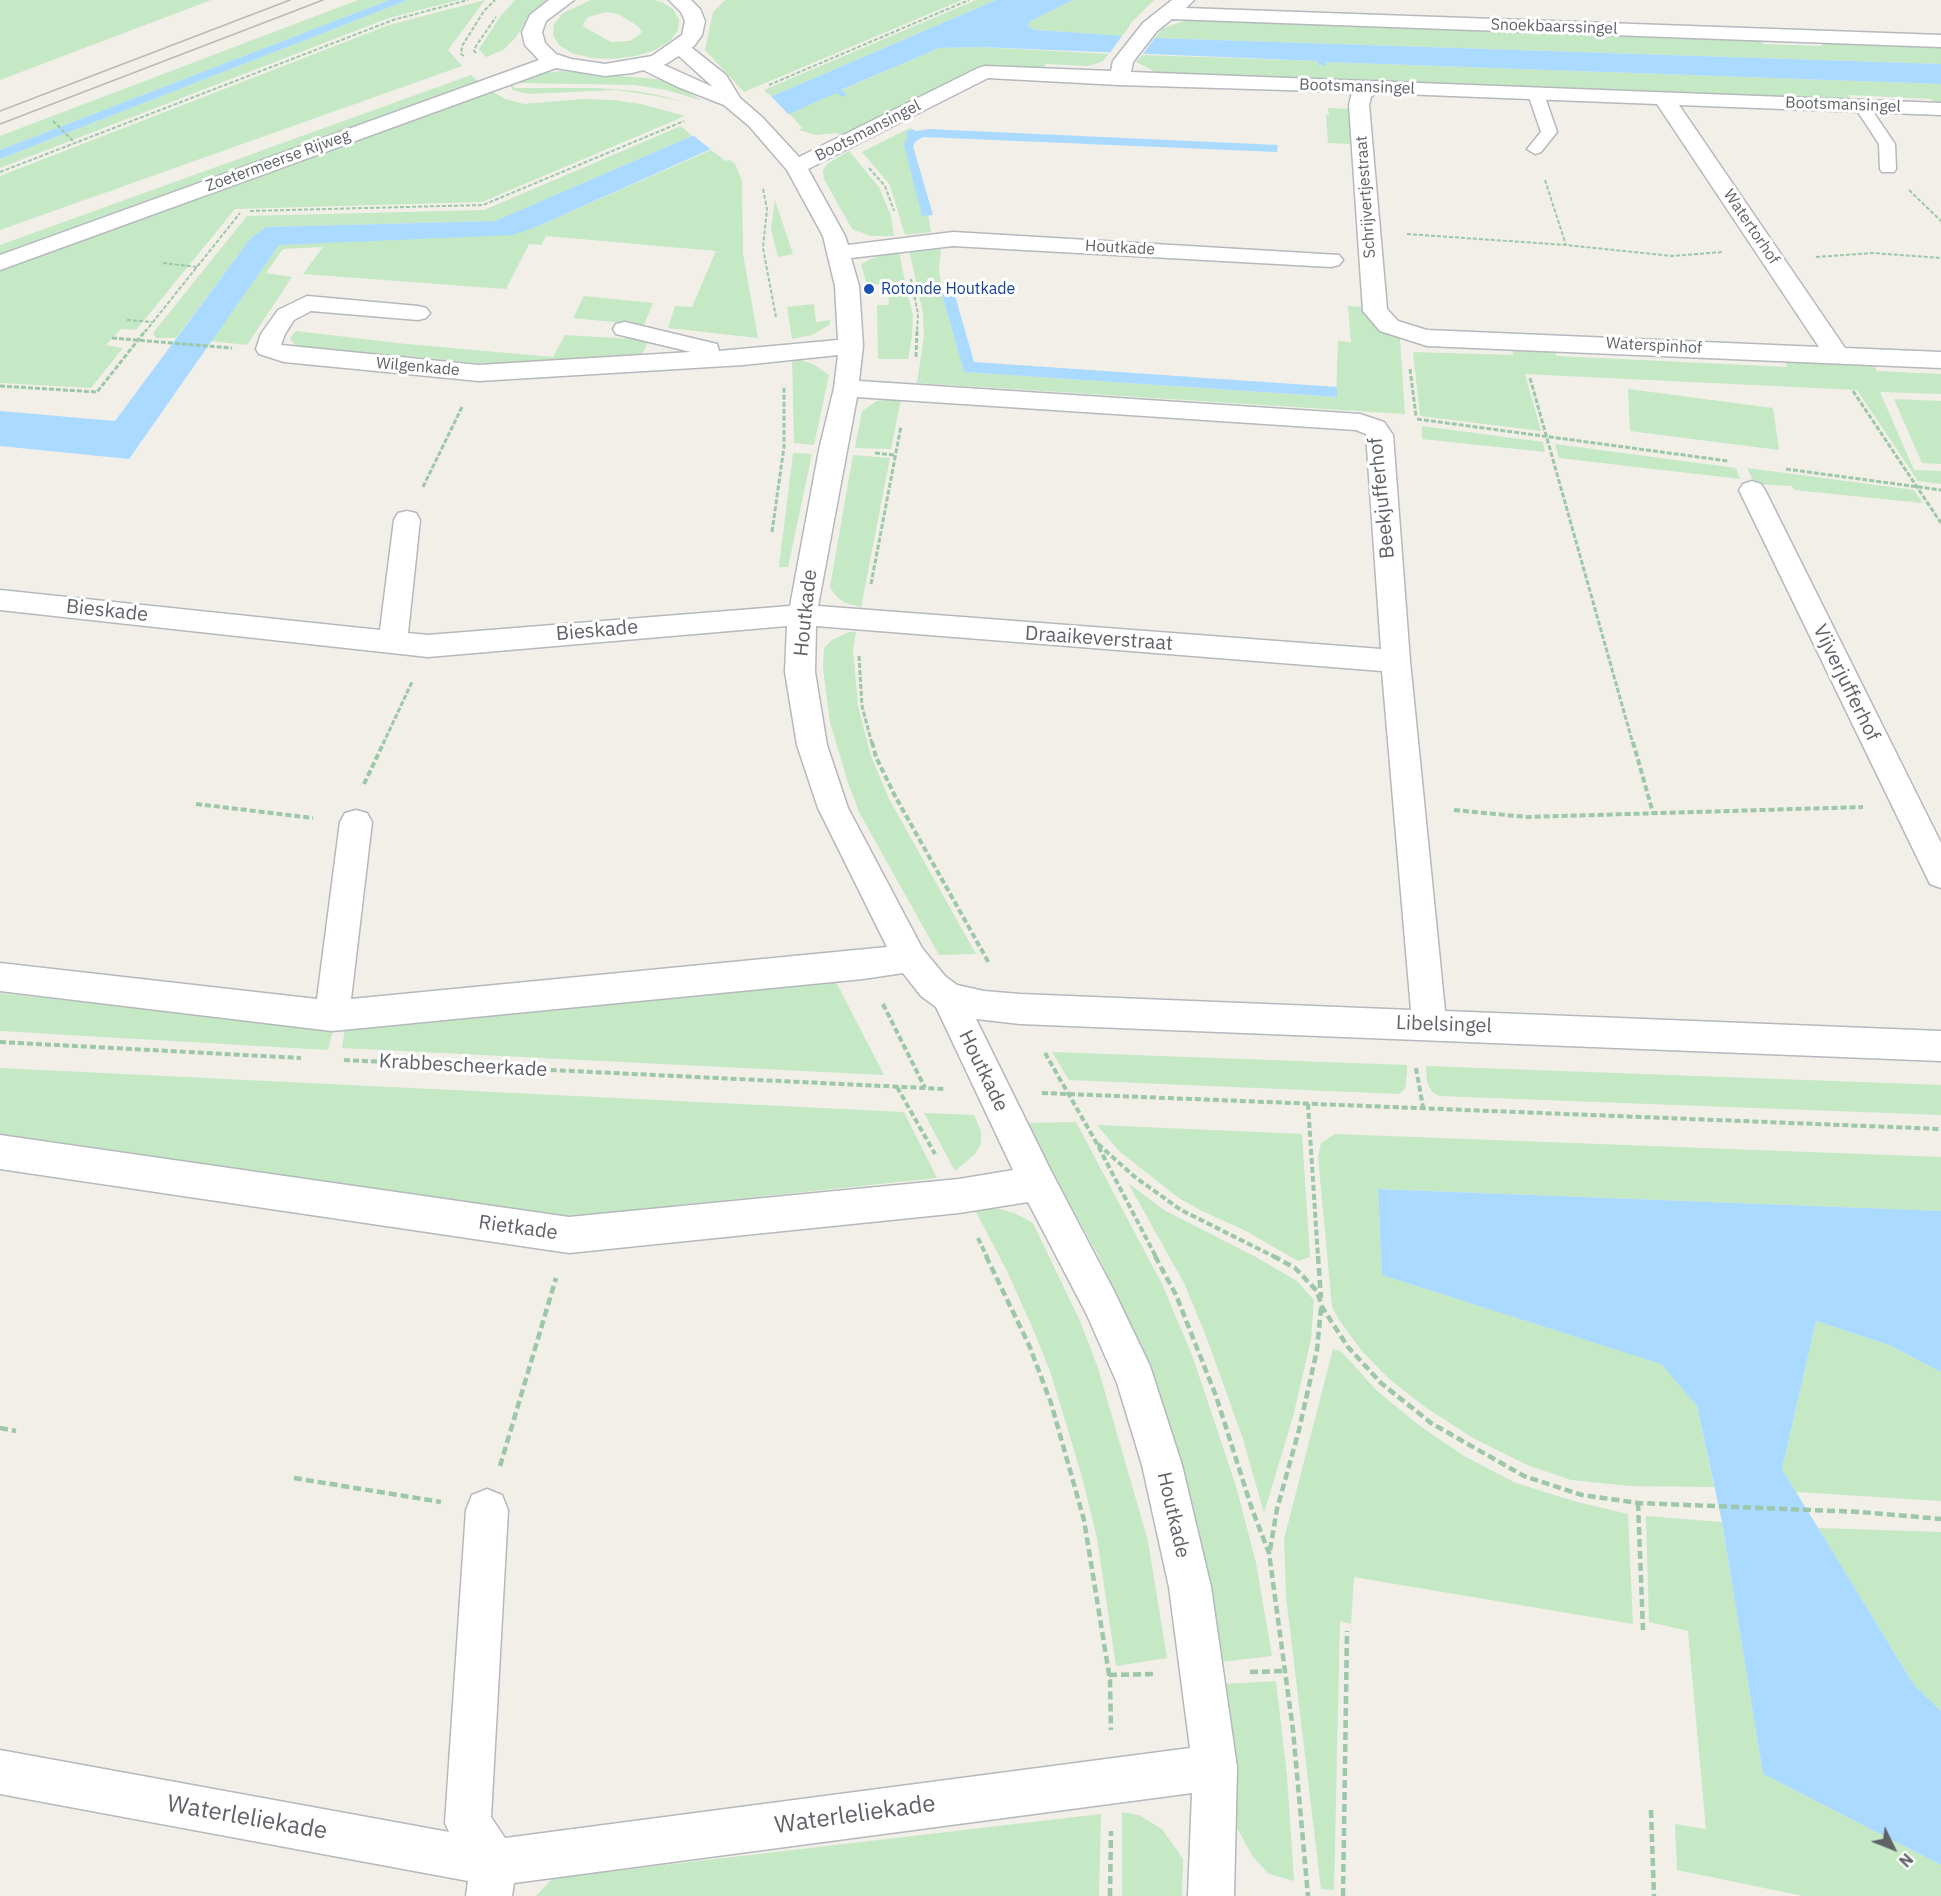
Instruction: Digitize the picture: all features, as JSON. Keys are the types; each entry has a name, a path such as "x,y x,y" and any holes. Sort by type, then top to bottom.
{"street":[{"path":"519,51 532,32 537,19 550,7 564,0"},
{"path":"387,99 519,51 543,54 556,61 579,68 605,70 646,64 680,48 692,35 693,15 685,4 710,0"},
{"path":"1121,70 1150,27 1184,0"},
{"name":"Snoekbaarssingel","path":"1168,13 1941,41"},
{"name":"Houtkade","path":"680,48 719,79 733,102 796,167 834,236 847,286 851,346 846,388 832,450 802,615 800,672 812,745 833,808 910,958 933,986 948,998 992,1091 1100,1302 1136,1380 1159,1454 1190,1587 1215,1767 1211,1896"},
{"name":"Zoetermeerse Rijweg","path":"0,263 556,61"},
{"name":"Houtkade","path":"646,64 685,83 733,102"},
{"name":"Bootsmansingel","path":"796,167 985,72 1121,70 1371,87 1941,109"},
{"name":"Schrijvertjestraat","path":"1371,87 1361,96 1359,105 1376,310"},
{"name":"Watertorhof","path":"1664,99 1769,254 1832,354"},
{"name":"Houtkade","path":"838,253 903,243 953,239 1331,260"},
{"name":"Wilgenkade","path":"418,313 307,303 286,315 273,334 268,349 284,354 478,373 743,357 851,346"},
{"name":"Waterspinhof","path":"1376,310 1389,326 1428,338 1519,340 1941,360"},
{"name":"Wilgenkade","path":"625,329 743,357"},
{"name":"Beekjufferhof","path":"846,388 1360,422 1375,428 1380,435 1396,661 1429,1024"},
{"name":"Vijverjufferhof","path":"1752,490 1941,875"},
{"path":"393,641 407,520"},
{"name":"Bieskade","path":"0,600 428,646 802,615"},
{"name":"Draaikeverstraat","path":"802,615 1396,661"},
{"path":"332,1016 351,822"},
{"path":"0,977 332,1016 863,965 910,958"},
{"name":"Libelsingel","path":"948,998 984,1006 1020,1009 1941,1046"},
{"name":"Rietkade","path":"0,1152 569,1235 959,1196 1038,1183"},
{"path":"487,1510 468,1823 491,1880"},
{"name":"Waterleliekade","path":"0,1772 491,1880 1112,1781 1215,1767"}],"lane":[{"path":"1535,149 1549,132 1536,94"},
{"path":"1862,106 1887,144 1888,169"}],"path":[{"path":"0,172 393,20 468,0"},
{"path":"475,68 461,54 462,46 484,11 495,0"},
{"path":"0,386 97,392 242,211 483,205 733,102 969,0"},
{"path":"54,123 75,143"},
{"path":"842,144 856,153 885,186 903,243 918,314 918,337 858,651 862,706 876,757 895,796 982,953 1020,1009"},
{"path":"1535,149 1566,245"},
{"path":"1888,169 1941,221"},
{"path":"1370,232 1566,245 1672,256 1873,253 1941,258"},
{"path":"163,262 197,267"},
{"path":"127,320 153,322"},
{"path":"1406,333 1416,419 1728,461"},
{"path":"112,338 235,348"},
{"path":"1519,340 1653,813"},
{"path":"1832,354 1941,523"},
{"path":"407,520 478,373"},
{"path":"1775,467 1941,490"},
{"path":"196,804 351,822 428,646"},
{"path":"1410,806 1527,817 1906,805"},
{"path":"0,1042 309,1059"},
{"name":"Krabbescheerkade","path":"332,1060 925,1088"},
{"path":"897,1087 959,1196 1029,1345 1051,1403 1084,1520 1110,1680 1112,1781 1110,1896"},
{"path":"992,1091 1941,1129"},
{"path":"1269,1553 1277,1509 1315,1361 1322,1307 1308,1104"},
{"path":"1096,1142 1135,1177 1181,1210 1295,1268 1317,1291 1322,1307 1348,1347 1381,1383 1431,1423 1524,1476 1582,1495 1638,1503 1861,1512 1941,1519"},
{"path":"294,1478 487,1510 569,1235"},
{"path":"0,1428 16,1431"},
{"path":"1638,1503 1643,1630"},
{"path":"1343,1896 1347,1630"},
{"path":"1651,1810 1654,1896"}],"green space":[{"path":"0,0 211,0 0,80"},
{"path":"358,0 389,0 0,150 0,136"},
{"path":"408,0 459,0 389,18 0,168 0,159"},
{"path":"485,0 448,50 462,66 0,230 0,176 389,25"},
{"path":"515,0 547,0 529,14 517,36 503,50 486,57 479,49 500,17"},
{"path":"591,0 654,0 673,9 679,19 678,30 670,41 655,50 613,59 591,58 572,53 559,45 553,35 554,24 563,13","holes":["606,12 618,14 638,26 642,32 630,41 611,42 584,27 583,24 588,17"]},
{"path":"725,0 962,0 744,92 705,50 713,12"},
{"path":"976,0 996,0 770,97 764,90"},
{"path":"1073,0 1154,0 1131,23 1123,36 1036,30 1028,27 1029,22"},
{"path":"1189,19 1762,40 1763,44 1822,46 1822,42 1941,46 1941,64 1155,38 1162,29"},
{"path":"979,47 1109,54 1103,61 1089,66 1045,64 1044,68 981,65 841,136 836,133 816,135 799,130 802,128 789,113 939,48"},
{"path":"1142,55 1319,61 1326,65 1326,62 1941,84 1941,104 1934,104 1931,99 1849,95 1850,100 1160,74 1136,62"},
{"path":"561,71 657,79 673,84 703,101 666,90 635,85 520,83 516,80"},
{"path":"471,75 478,81 0,256 0,245"},
{"path":"508,82 515,88 597,88 635,91 687,103 616,90 529,94 513,90"},
{"path":"490,90 505,99 524,104 583,99 612,100 641,104 685,116 482,202 235,209 136,330 121,329 106,345 123,348 91,388 0,383 0,270"},
{"path":"1328,108 1349,109 1352,144 1328,143 1326,115 1329,115"},
{"path":"681,126 692,136 495,221 266,227 250,239 176,338 156,338 153,333 247,216 484,210"},
{"path":"912,129 905,133 908,136 923,216 928,215 931,232 905,235 890,185 862,152"},
{"path":"711,150 726,161 730,160 735,164 742,181 743,254 758,338 668,328 675,306 692,307 716,251 546,236 541,245 529,244 506,289 303,274 323,247 283,249 266,273 292,277 247,345 211,341 279,245 534,228"},
{"path":"849,151 879,187 891,216 894,236 870,236 852,229 824,179 823,171 827,164"},
{"path":"775,200 793,254 778,257 771,229"},
{"path":"921,248 923,251 941,249 939,268 942,294 964,372 1336,397 1338,341 1351,342 1348,306 1364,307 1372,323 1400,339 1405,414 917,383 924,336 923,313 909,250"},
{"path":"899,251 905,282 867,285 861,264 884,253"},
{"path":"906,288 913,315 908,359 878,359 877,305 889,305 888,290"},
{"path":"584,296 653,303 644,325 573,318"},
{"path":"814,304 816,322 831,320 829,325 812,335 792,339 787,307"},
{"path":"296,331 406,344 553,357 565,335 649,340 641,357 498,365 296,346 290,338"},
{"path":"1512,347 1554,349 1557,356 1787,367 1784,359 1873,363 1877,371 1941,374 1941,394 1880,392 1914,470 1941,471 1941,484 1918,481 1857,390 1525,374 1541,431 1420,416 1413,352 1513,355"},
{"path":"792,357 813,364 829,375 814,445 794,443"},
{"path":"1628,389 1773,408 1779,450 1630,431"},
{"path":"901,399 891,449 855,448 862,411 877,401"},
{"path":"1894,399 1941,401 1941,464 1922,463"},
{"path":"1422,426 1543,442 1545,452 1422,439"},
{"path":"1555,444 1736,468 1740,479 1559,458"},
{"path":"793,453 812,454 788,567 779,567"},
{"path":"853,455 890,458 861,607 845,603 830,587"},
{"path":"1747,468 1914,490 1923,503 1794,490 1792,486 1755,484"},
{"path":"849,632 856,632 853,649 858,706 871,756 889,799 976,954 939,955 860,814 830,722 823,668 824,648 832,640"},
{"path":"834,978 884,1075 342,1048 345,1028"},
{"path":"0,993 333,1030 328,1050 0,1031"},
{"path":"1052,1052 1407,1065 1407,1073 1405,1089 1399,1094 1069,1080"},
{"path":"1426,1066 1941,1085 1941,1115 1439,1096 1432,1092 1427,1082"},
{"path":"0,1068 904,1112 937,1178 575,1216 536,1213 0,1135"},
{"path":"924,1113 974,1115 981,1131 981,1144 975,1154 955,1171"},
{"path":"1076,1122 1162,1284 1192,1355 1236,1486 1256,1563 1272,1656 1221,1662 1157,1398 1129,1321 1100,1259 1026,1123"},
{"path":"1097,1125 1302,1134 1310,1257 1298,1261 1244,1230 1179,1198 1120,1152"},
{"path":"1335,1134 1941,1157 1941,1211 1378,1189 1382,1275 1662,1364 1697,1406 1714,1487 1630,1486 1571,1480 1527,1465 1473,1438 1425,1407 1388,1378 1362,1351 1339,1320 1332,1307 1318,1157 1321,1143"},
{"path":"1128,1183 1164,1210 1254,1256 1297,1281 1314,1300 1311,1339 1294,1413 1264,1513 1243,1439 1206,1336 1184,1283"},
{"path":"995,1208 1014,1213 1033,1223 1080,1321 1098,1368 1148,1541 1167,1658 1116,1666 1097,1538 1082,1477 1050,1371 1007,1271 975,1210"},
{"path":"1816,1321 1889,1345 1941,1372 1941,1501 1796,1492 1782,1469"},
{"path":"1333,1349 1342,1352 1376,1390 1420,1426 1464,1456 1516,1483 1577,1502 1628,1514 1633,1624 1354,1577 1351,1624 1340,1621 1334,1890 1321,1889 1286,1596 1284,1539"},
{"path":"1646,1516 1722,1522 1763,1774 1941,1865 1941,1896 1803,1896 1677,1870 1675,1824 1706,1829 1688,1631 1649,1622"},
{"path":"1818,1528 1941,1532 1941,1711 1914,1685"},
{"path":"1276,1681 1287,1776 1294,1881 1269,1874 1253,1857 1237,1828 1225,1684"},
{"path":"1122,1812 1139,1815 1162,1829 1183,1859 1182,1896 1122,1896"},
{"path":"1101,1814 1099,1896 536,1896 553,1878"}],"water":[{"path":"389,0 408,0 0,159 0,150"},
{"path":"996,0 1073,0 1029,22 1028,27 1036,30 1155,38 1941,64 1941,84 1326,62 1326,66 1319,65 1318,61 979,47 939,48 841,90 847,95 843,97 836,93 534,228 512,235 279,245 129,459 0,446 0,411 115,421 250,239 266,227 495,221 692,136 770,97"},
{"path":"912,129 916,131 929,129 1278,145 1277,152 923,137 913,146 933,215 922,216 904,144 908,136 905,133"},
{"path":"954,292 974,362 1337,387 1337,397 964,372 942,294"},
{"path":"1378,1189 1941,1211 1941,1372 1889,1345 1816,1321 1782,1469 1914,1685 1941,1711 1941,1865 1763,1774 1722,1522 1697,1406 1661,1364 1382,1275"}],"pier":[{"path":"1124,33 1157,35 1140,58 1107,57"},
{"path":"769,94 790,116 714,152 690,133"}],"tram line":[{"path":"0,111 290,0"},
{"path":"0,124 323,0"}],"place":[{"name":"Rotonde Houtkade","path":"869,289"}]}
